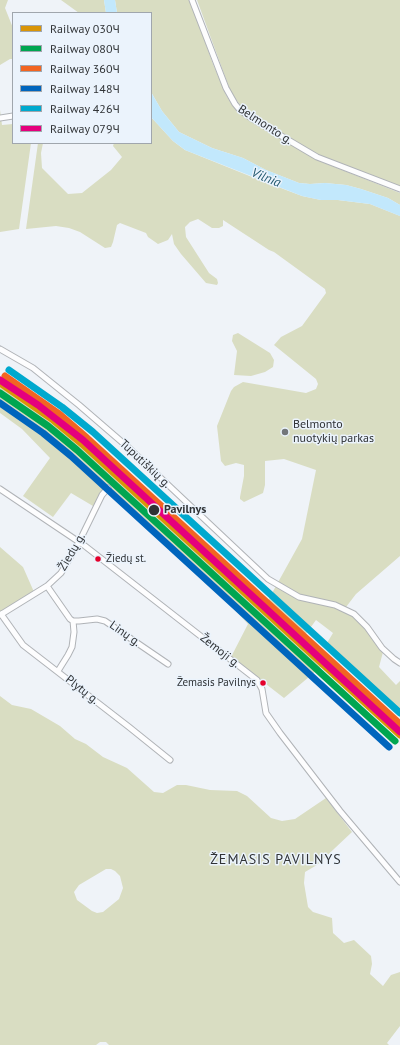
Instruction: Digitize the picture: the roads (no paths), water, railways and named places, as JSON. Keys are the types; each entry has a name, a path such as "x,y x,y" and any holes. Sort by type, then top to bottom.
{"street":[{"name":"Belmonto g.","path":"192,0 226,88 240,110 317,157 400,189"},
{"path":"0,118 12,116"},
{"name":"Tuputiškių g.","path":"0,349 33,368 79,405 130,449 268,579 299,597 319,603 335,605 354,614 367,627 382,648 400,663"},
{"name":"Žiedų g.","path":"1,615 47,586 61,573 79,542 102,495 108,488"},
{"name":"Žemoji g.","path":"0,489 90,549 257,680 262,689 266,713 280,733 340,811 400,882"},
{"path":"47,586 73,621 74,632 72,647 58,671"},
{"name":"Plytų g.","path":"1,615 23,645 170,760"},
{"name":"Linų g.","path":"73,621 97,619 105,621 168,664"}],"water":[{"path":"104,0 115,0 117,12 106,12"},
{"name":"Vilnia","path":"152,94 162,111 179,132 212,148 243,158 266,170 299,183 346,185 388,198 400,205 400,216 370,204 338,200 321,200 302,196 185,150 173,141 152,118"}],"rail line":[{"name":"426Ч","path":"9,370 62,407 93,432 400,713"},
{"name":"360Ч","path":"5,376 58,413 87,438 400,724"},
{"name":"079Ч","path":"0,380 38,405 83,440 400,732"},
{"name":"030Ч","path":"0,383 53,420 82,444 400,735"},
{"name":"080Ч","path":"0,393 48,426 77,450 395,741"},
{"name":"148Ч","path":"0,403 43,433 71,456 389,747"}],"place":[{"name":"Belmonto nuotykių parkas","path":"285,432"},
{"name":"Pavilnys","path":"154,510"},
{"name":"Žiedų st.","path":"98,559"},
{"name":"Žemasis Pavilnys","path":"263,683"}],"district":[{"name":"ŽEMASIS PAVILNYS","path":"276,860"}]}
